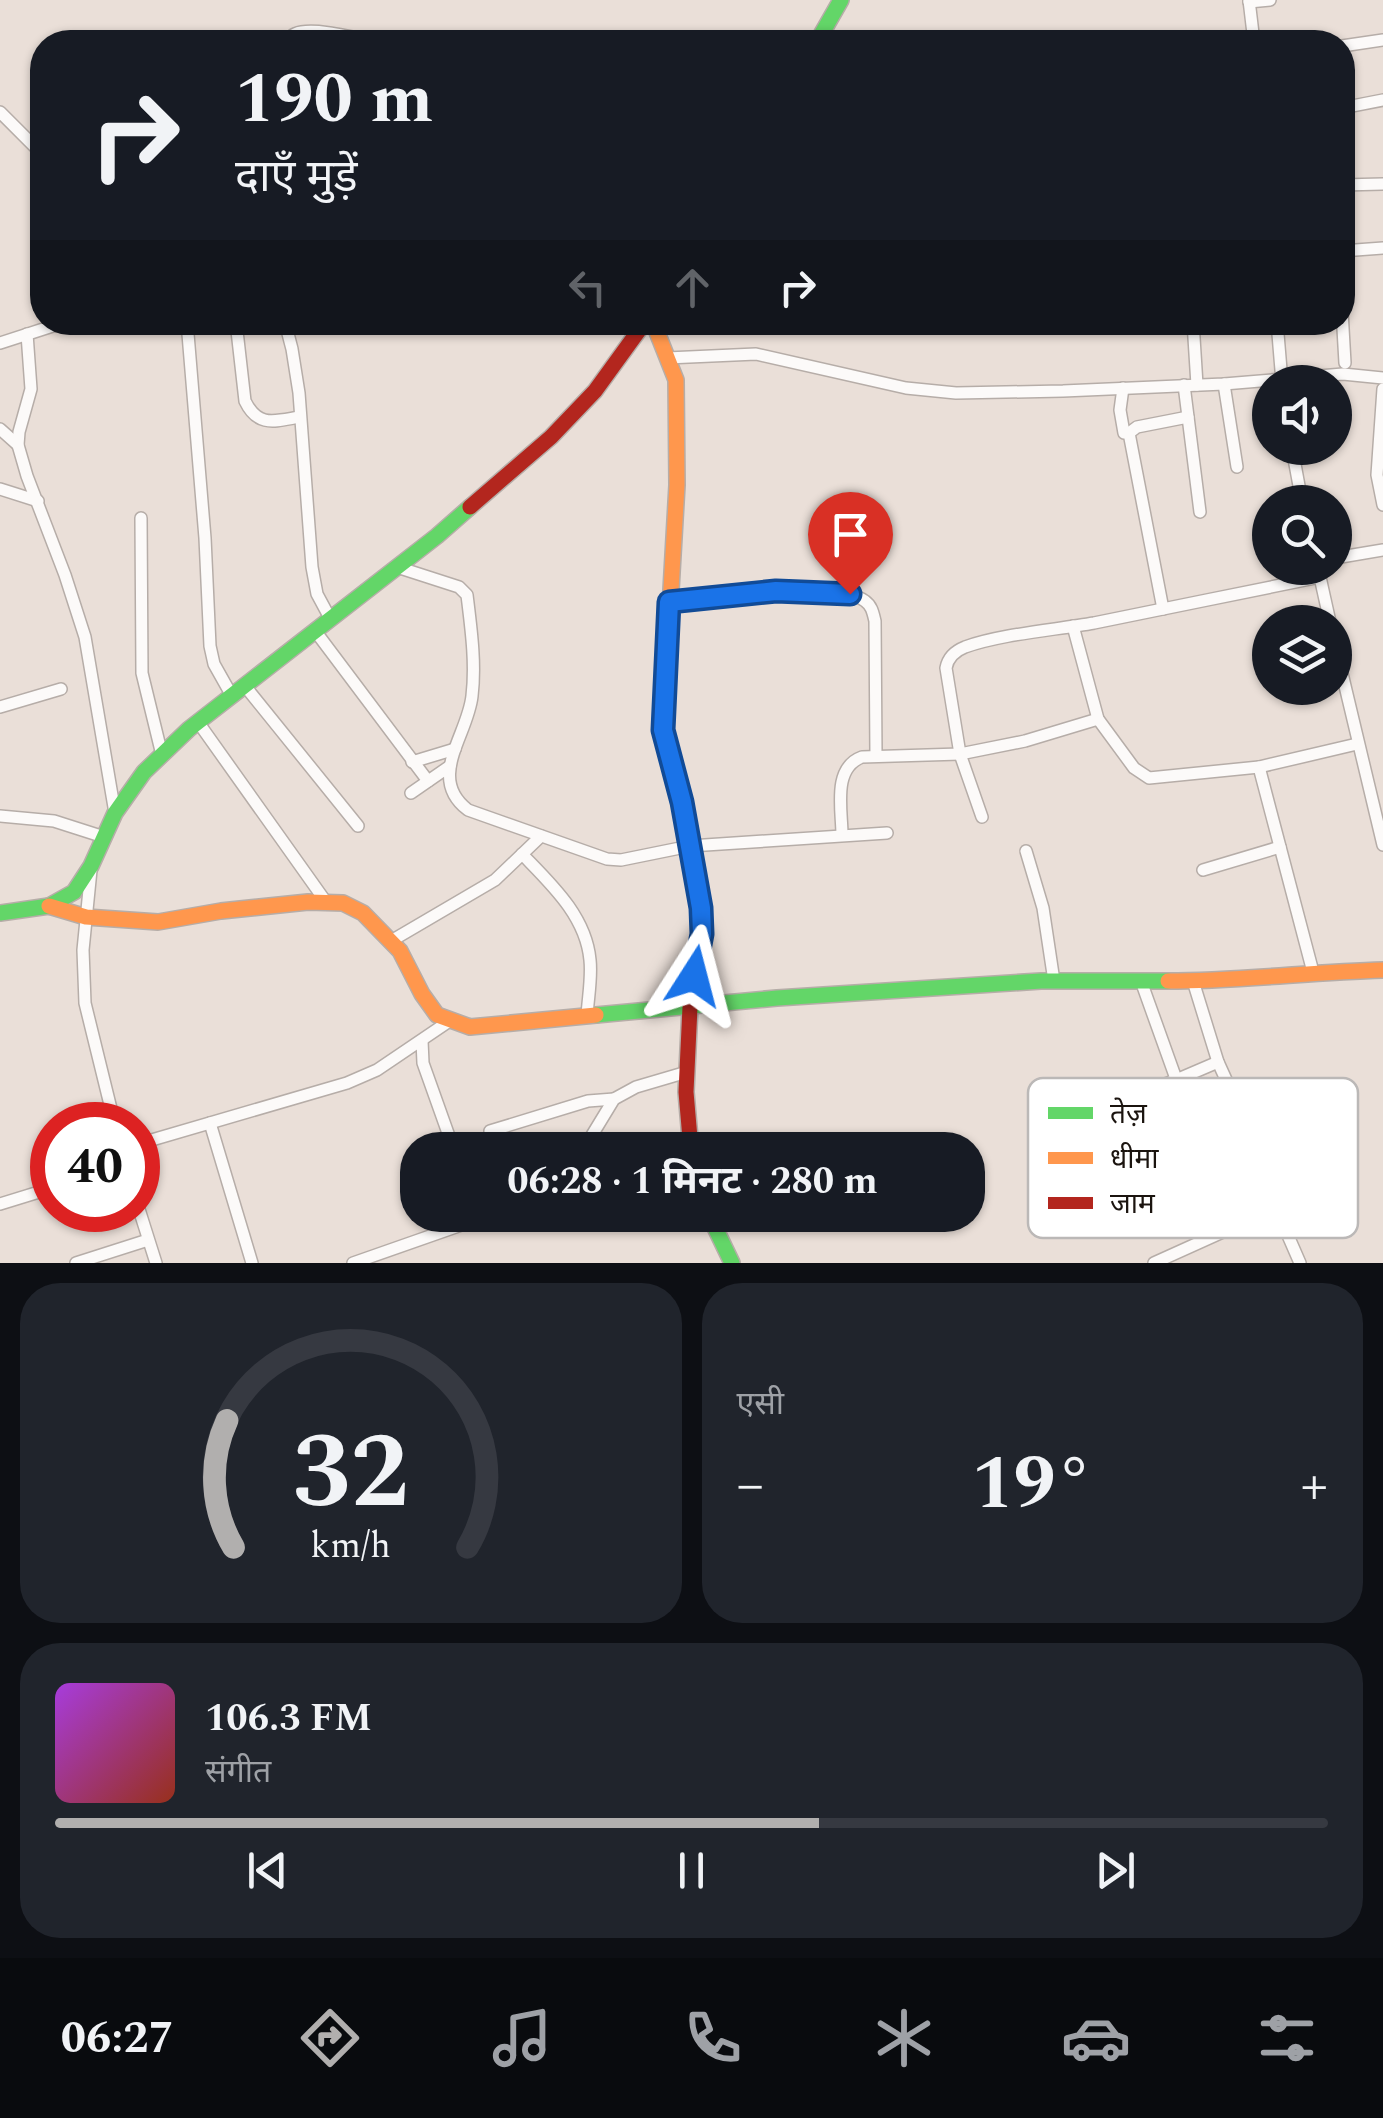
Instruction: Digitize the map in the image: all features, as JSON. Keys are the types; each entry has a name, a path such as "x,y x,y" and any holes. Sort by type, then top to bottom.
{"street":[{"path":"823,30 842,0"},
{"path":"1253,30 1249,1 1270,0"},
{"path":"1355,44 1383,40"},
{"path":"1355,105 1383,100"},
{"path":"0,112 30,142"},
{"path":"1355,185 1383,184"},
{"path":"1355,251 1383,248"},
{"path":"0,343 30,333"},
{"path":"27,334 30,388 18,445 85,637 114,813"},
{"path":"188,335 214,664 358,826"},
{"path":"237,335 245,401 250,411 268,422 300,417"},
{"path":"288,335 300,417 316,594 330,620"},
{"path":"0,913 49,906 74,892 92,866 114,813 144,772 198,722 398,567 552,437 639,335"},
{"path":"652,335 676,380 678,486 663,730 682,802 701,908 702,934 690,1007 686,1092 689,1132"},
{"path":"1192,335 1188,417 1200,512"},
{"path":"1279,335 1281,365"},
{"path":"1343,335 1344,363"},
{"path":"667,358 756,354 906,388 956,393 1252,383"},
{"path":"1352,375 1383,378"},
{"path":"1224,384 1237,467"},
{"path":"1123,388 1120,410 1124,433"},
{"path":"1383,389 1377,475 1383,505"},
{"path":"1163,609 1129,433 1137,426 1188,417"},
{"path":"0,430 18,445"},
{"path":"0,489 38,501"},
{"path":"141,518 142,673 162,755"},
{"path":"1352,555 1383,550"},
{"path":"398,567 458,587 467,596 472,697 468,720 450,766 453,795 468,810 620,860 690,846 887,832"},
{"path":"982,817 960,754 947,660 963,648 1264,585"},
{"path":"669,602 776,591 850,594 862,599 875,621 876,756"},
{"path":"1073,626 1098,718 1134,768 1149,778 1258,767 1357,744"},
{"path":"316,632 428,782"},
{"path":"0,707 61,689"},
{"path":"1348,705 1383,845"},
{"path":"842,835 841,788 844,773 854,760 960,754 1024,742 1098,718"},
{"path":"198,722 326,902"},
{"path":"412,762 455,749"},
{"path":"411,793 450,766"},
{"path":"1258,767 1313,972"},
{"path":"0,816 54,821 104,837"},
{"path":"391,942 495,880 541,836"},
{"path":"1203,870 1280,847"},
{"path":"1026,851 1042,908 1054,981"},
{"path":"522,854 570,907 582,930 590,960 588,1016"},
{"path":"92,866 83,950 85,1003 109,1102"},
{"path":"49,906 86,917 158,922 308,902 343,903 363,913 400,951 422,994 438,1015 470,1027 777,998 1054,981 1194,981 1383,970"},
{"path":"1140,981 1175,1078"},
{"path":"1194,981 1225,1078"},
{"path":"160,1138 347,1083 377,1070 451,1020"},
{"path":"422,1040 422,1063 447,1132"},
{"path":"1181,1078 1218,1062"},
{"path":"490,1131 588,1101 614,1099 636,1087 687,1072"},
{"path":"595,1132 614,1099"},
{"path":"210,1124 252,1263"},
{"path":"0,1204 30,1195"},
{"path":"146,1232 156,1263"},
{"path":"354,1263 442,1232"},
{"path":"717,1232 732,1263"},
{"path":"1159,1262 1211,1238"},
{"path":"1289,1238 1300,1263"},
{"path":"76,1263 148,1240"}],"lane":[{"path":"296,30 324,30"}],"traffic: fast":[{"path":"824,30 841,0"},
{"path":"0,913 49,906 74,892 91,866 115,813 144,772 189,729 470,507"},
{"path":"596,1015 777,998 1041,981 1168,981"},
{"path":"717,1232 732,1263"}],"traffic: slow":[{"path":"658,335 676,380 677,485 663,730 678,788"},
{"path":"49,906 86,917 158,922 308,902 343,903 363,913 400,951 437,1015 470,1027 596,1015"},
{"path":"1168,981 1383,970"}],"traffic: jam":[{"path":"470,507 551,437 595,391 636,335"},
{"path":"678,788 701,908 702,934 690,1007 686,1092 689,1132"}],"route":[{"path":"694,976 702,934 701,908 682,802 663,730 669,602 776,591 850,594"}]}
